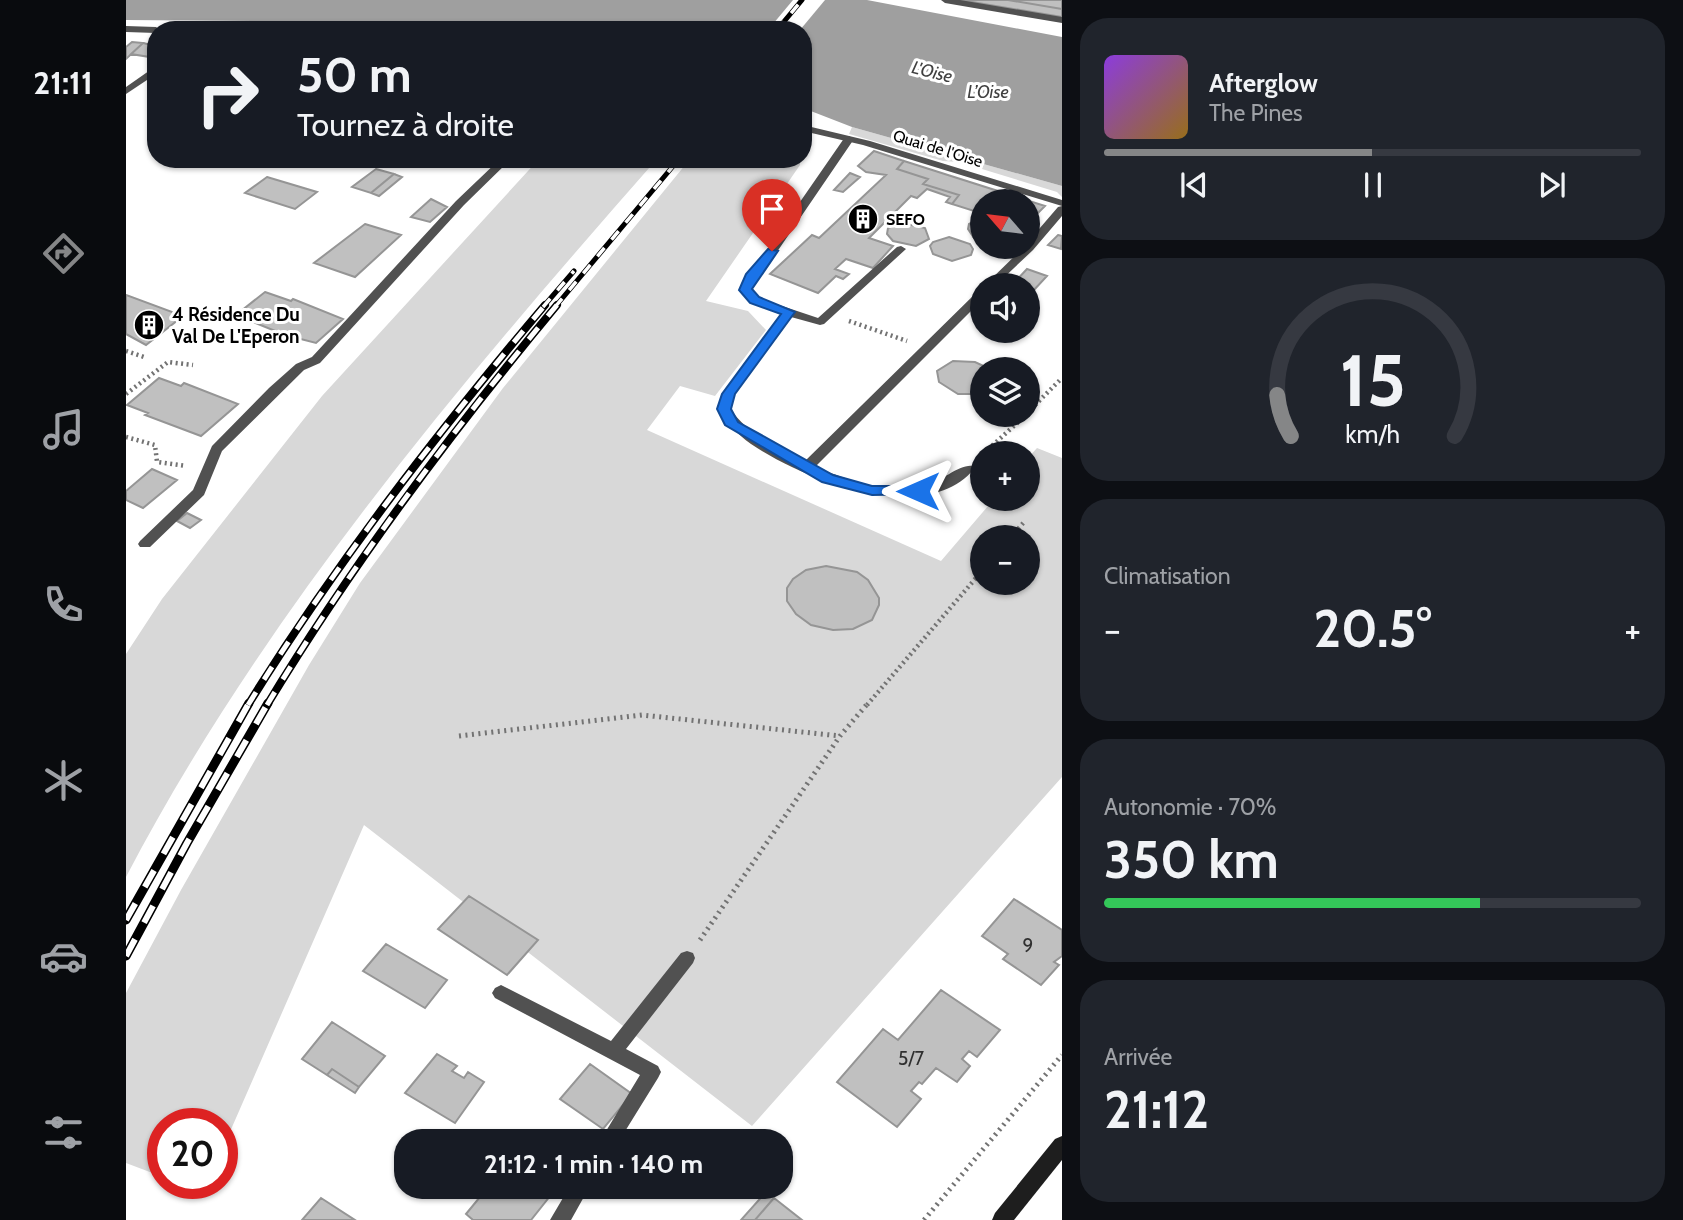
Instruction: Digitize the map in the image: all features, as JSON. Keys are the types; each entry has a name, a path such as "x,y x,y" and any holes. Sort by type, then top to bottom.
{"main road":[{"path":"1002,1220 1062,1145"}],"street":[{"path":"944,0 1062,20"},
{"path":"126,29 147,30"},
{"path":"126,91 147,76"},
{"name":"Quai de l'Oise","path":"812,130 1062,203"},
{"path":"849,139 745,290 754,300 820,322 901,249"},
{"path":"145,544 199,492 216,449 273,391 300,367 316,360 460,203 497,168"},
{"path":"1002,273 1029,248 1062,209"},
{"path":"806,468 970,305"},
{"path":"789,312 729,394 724,409 732,425 806,468 828,478 872,490 903,493 932,489 949,482 968,469"},
{"path":"613,1052 687,958"},
{"path":"500,993 652,1072 616,1129"},
{"path":"560,1220 573,1199"}],"path":[{"path":"828,313 928,349"},
{"path":"126,351 144,357"},
{"path":"126,394 168,362 193,365"},
{"path":"1040,401 1062,378"},
{"path":"997,441 1013,427"},
{"path":"126,438 139,438 155,445 157,462 208,470"},
{"path":"1022,525 1025,521"},
{"path":"687,958 840,736 970,585"},
{"path":"459,736 642,715 840,736"},
{"path":"924,1220 1062,1055"}],"shaded area":[{"path":"852,127 1062,186 1062,197 1057,192 959,162 943,161 849,134"},
{"path":"531,168 649,168 439,415 303,593 180,779 126,877 126,654 162,599 322,396"},
{"path":"683,168 798,168 706,301 748,311 766,330 715,396 680,386 647,430 941,561 970,527 970,595 1040,595 1040,525 972,525 984,511 1040,511 1040,449 1062,458 1062,777 752,1126 364,825 238,1113 238,1108 147,1108 147,1171 126,1163 126,993 181,890 309,665 360,583 503,388"}],"water":[{"name":"L’Oise","path":"126,0 867,0 1062,37 1062,186 852,127 812,111 812,21 126,20"}],"pier":[{"path":"793,0 825,0 808,21 776,21"}],"building":[{"path":"960,0 1008,0 1062,9 1062,17"},
{"path":"1008,0 1062,0 1062,9"},
{"path":"132,42 143,43 126,59 126,47"},
{"path":"143,43 147,44 147,57 131,54"},
{"name":"SEFO","path":"874,151 904,161 897,169 928,179 923,184 959,195 952,204 946,202 950,197 927,189 917,198 911,196 869,238 893,246 873,268 846,259 835,269 849,274 843,279 836,276 818,293 770,274 812,235 819,238 886,175 866,172 858,166"},
{"path":"904,161 992,189 970,189 970,210 952,204 959,195 923,184 928,179 897,169"},
{"path":"376,169 394,174 371,193 352,187"},
{"path":"850,173 860,177 843,192 834,190"},
{"path":"394,174 402,177 379,196 371,193"},
{"path":"267,177 317,192 295,209 245,193"},
{"path":"431,199 447,207 430,222 411,217"},
{"path":"902,223 925,228 929,239 916,246 893,241 887,234 888,228"},
{"path":"365,224 401,235 355,277 314,263"},
{"path":"1058,235 1062,236 1061,249 1048,245"},
{"path":"949,237 970,244 970,255 952,261 933,254 930,246 933,242"},
{"path":"1040,274 1047,276 1040,284"},
{"path":"265,292 291,301 293,299 343,319 316,343 285,335 236,315"},
{"name":"4 Résidence Du Val De L'Eperon","path":"126,295 183,316 146,345 126,334"},
{"path":"953,361 970,362 970,394 958,394 939,382 937,371"},
{"path":"159,378 181,386 184,383 238,404 201,436 145,415 148,413 127,405"},
{"path":"152,469 177,480 143,508 126,500 126,491"},
{"path":"187,513 201,520 190,528 177,521"},
{"path":"826,566 857,572 868,580 879,598 879,605 872,620 853,629 833,630 811,625 796,614 787,601 787,588 793,579 806,570"},
{"path":"469,896 538,940 507,975 438,929"},
{"path":"1014,899 1062,930 1062,956 1054,962 1059,965 1041,985 1003,959 1008,954 982,936"},
{"path":"386,944 447,980 425,1008 363,971"},
{"path":"941,990 1000,1030 977,1057 969,1051 962,1059 970,1066 957,1082 936,1068 922,1084 919,1082 911,1091 921,1099 897,1127 837,1082 883,1029 898,1040"},
{"path":"332,1022 385,1056 359,1087 332,1069 327,1075 302,1059"},
{"path":"437,1054 457,1066 452,1071 464,1078 468,1072 484,1082 455,1123 405,1093"},
{"path":"590,1064 632,1094 603,1129 560,1099"},
{"path":"332,1069 359,1087 355,1093 327,1075"},
{"path":"321,1198 355,1220 302,1220"},
{"path":"478,1199 548,1199 531,1220 473,1220 466,1214"},
{"path":"760,1199 773,1199 755,1220 741,1220"},
{"path":"775,1199 802,1220 755,1220"}],"railway":[{"path":"784,21 802,0"},
{"path":"555,307 671,168"},
{"path":"543,307 574,271"},
{"path":"248,705 316,601 389,500 545,305"},
{"path":"267,705 334,600 404,499 557,305"},
{"path":"126,920 249,703"},
{"path":"126,956 187,843 268,703"}],"place":[{"name":"SEFO","path":"863,219"},
{"name":"4 Résidence Du Val De L'Eperon","path":"149,325"}],"route":[{"path":"772,251 751,277 745,290 754,300 789,312 729,394 724,409 732,425 775,452 828,478 872,490 903,493 918,491"}],"water label":[{"name":"L'Oise","path":"932,72"}]}
